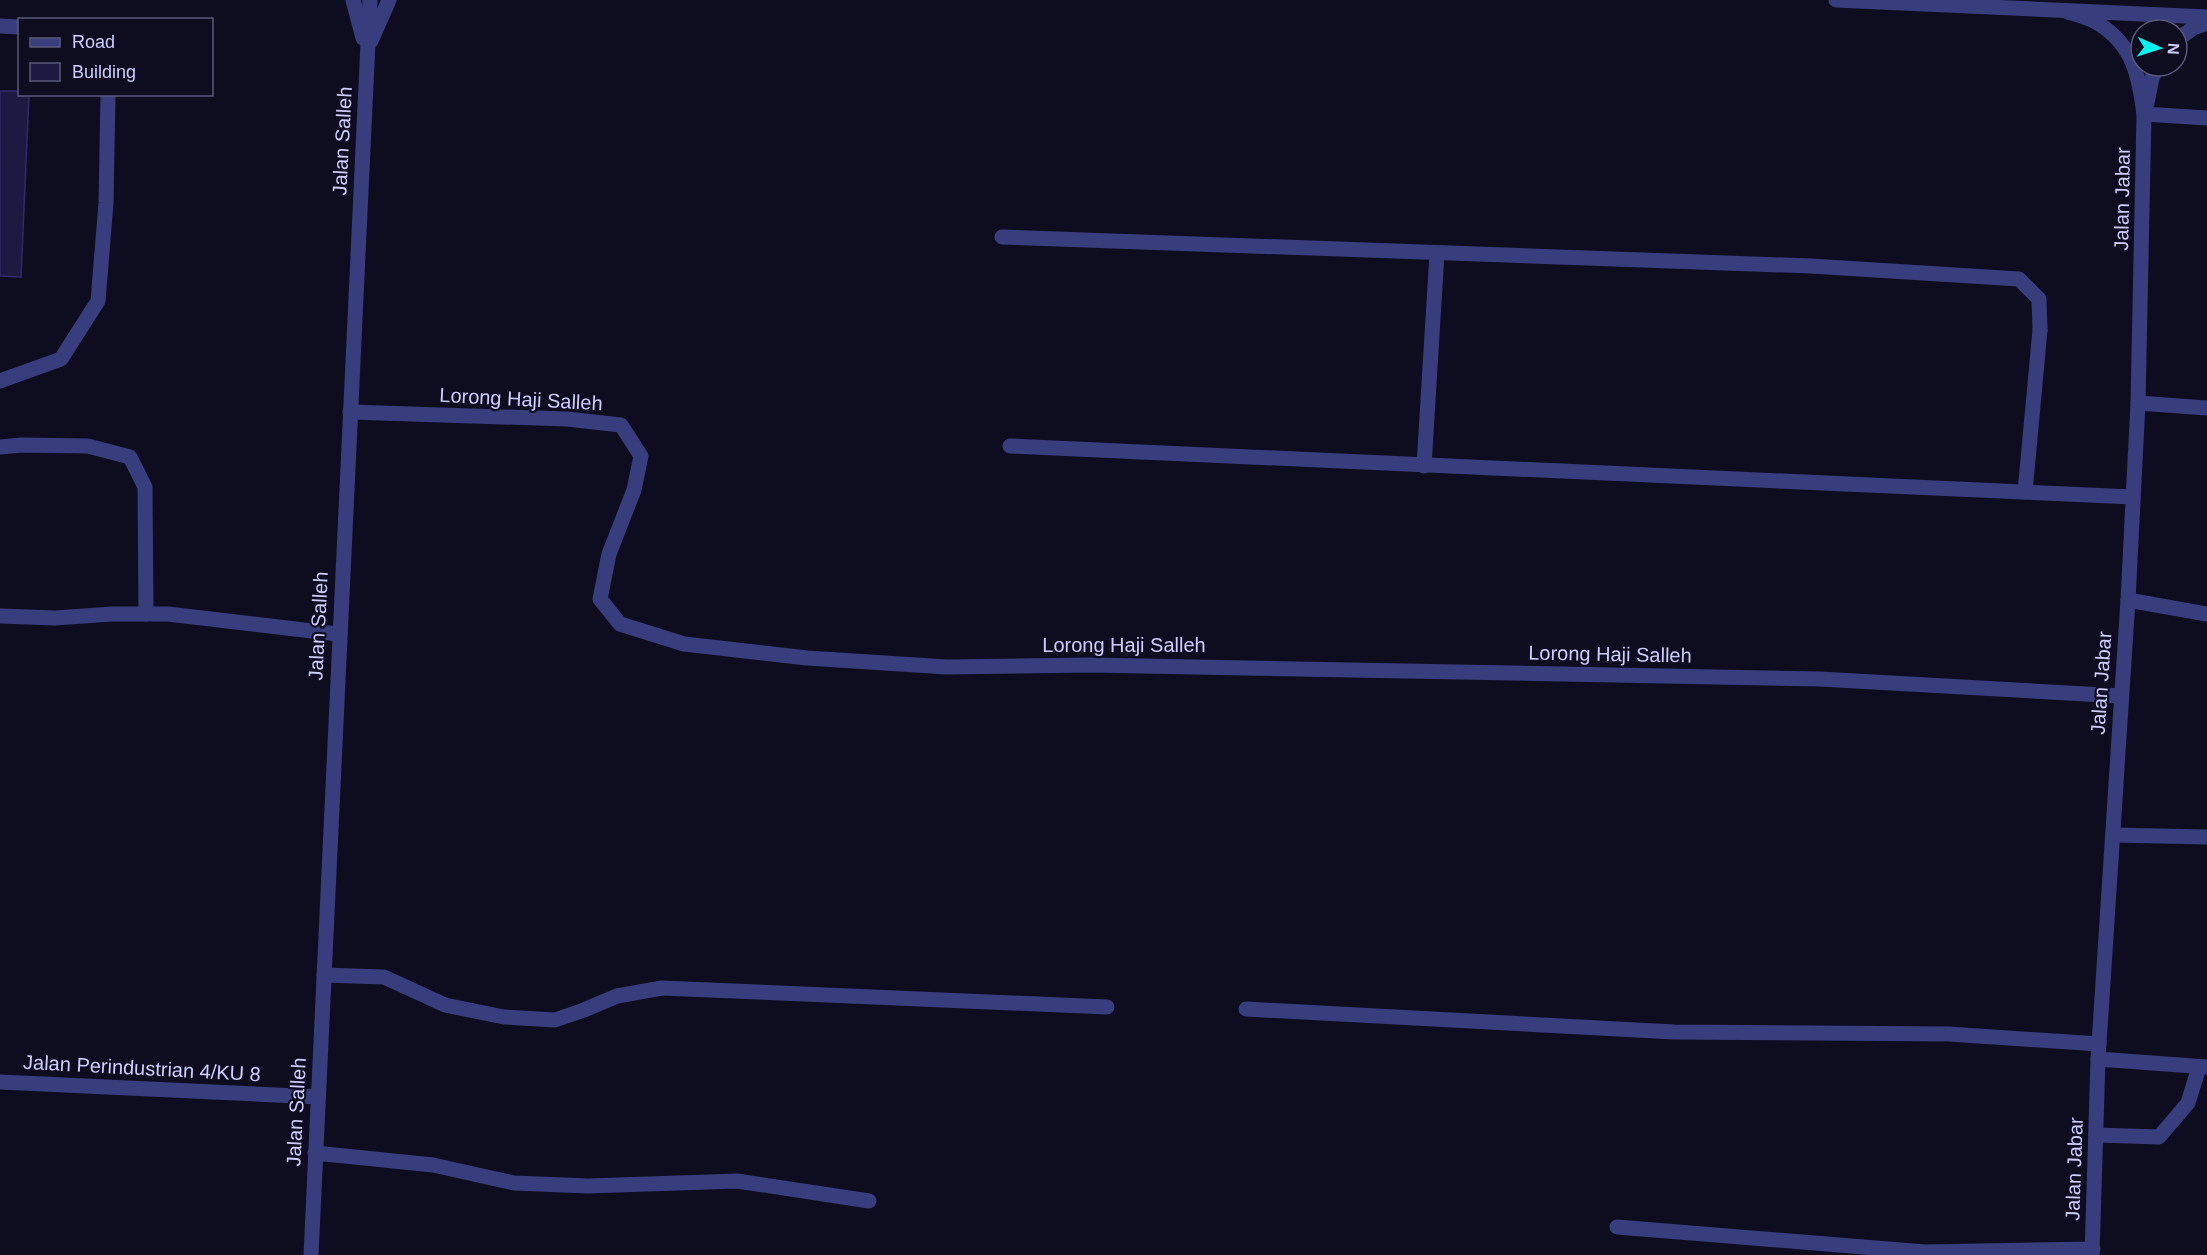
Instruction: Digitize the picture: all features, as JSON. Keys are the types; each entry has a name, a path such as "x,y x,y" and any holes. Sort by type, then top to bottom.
{"street":[{"path":"353,0 367,52"},
{"name":"Jalan Salleh","path":"311,1255 370,0"},
{"path":"367,52 389,0"},
{"path":"1836,0 2207,17"},
{"path":"2067,11 2099,24 2125,46 2139,77 2145,114"},
{"path":"2189,31 2207,23"},
{"path":"0,26 18,27"},
{"path":"2145,114 2152,78"},
{"path":"0,381 61,359 98,301 106,203 108,96"},
{"path":"2145,114 2207,118"},
{"name":"Jalan Jabar","path":"2093,1252 2099,1052 2128,600 2138,403 2145,114"},
{"path":"1002,237 1811,266 2019,279 2039,299 2040,330 2025,492"},
{"path":"1424,466 1437,253"},
{"path":"2138,403 2207,408"},
{"name":"Lorong Haji Salleh","path":"350,412 567,419 621,425 641,456 634,490 609,554 600,598 620,624 684,644 807,658 947,667 1104,665 1808,678 2121,696"},
{"path":"0,447 88,446 130,457 145,488 146,614"},
{"path":"1010,446 2133,497"},
{"path":"2128,600 2207,614"},
{"path":"0,616 55,618 168,614 339,634"},
{"path":"2113,835 2207,837"},
{"path":"324,975 384,977 445,1005 504,1017 555,1020 617,996 662,988 1107,1007"},
{"path":"1246,1009 1674,1032 1949,1034 2203,1067 2188,1103 2159,1137 2097,1135"},
{"name":"Jalan Perindustrian 4/KU 8","path":"0,1082 318,1097"},
{"path":"315,1153 433,1165 514,1183 588,1186 737,1181 869,1201"},
{"path":"1617,1227 1925,1252 2093,1252"}],"building":[{"path":"0,91 18,91 18,96 29,96 21,277 0,276"}]}
